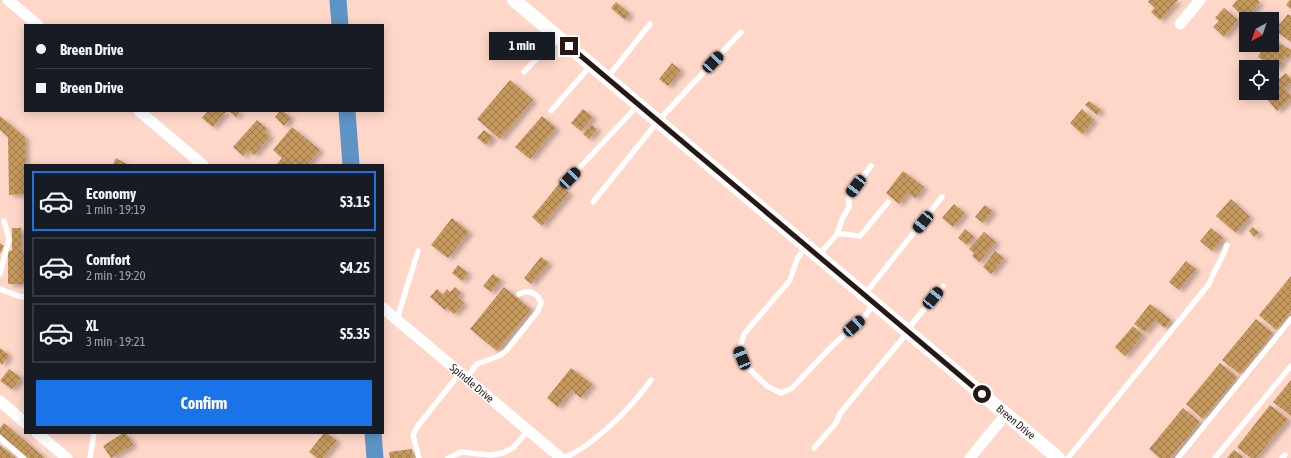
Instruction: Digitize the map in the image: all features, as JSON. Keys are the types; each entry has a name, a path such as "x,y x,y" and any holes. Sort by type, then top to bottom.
{"street":[{"path":"8,0 37,24"},
{"name":"Breen Drive","path":"514,0 1058,458"},
{"path":"1180,24 1200,0"},
{"path":"140,112 202,164"},
{"name":"Spindle Drive","path":"384,309 562,458"},
{"path":"0,402 24,422"},
{"path":"970,458 1006,414"},
{"path":"38,434 67,458"}],"lane":[{"path":"607,78 650,24"},
{"path":"593,202 658,121 741,32"},
{"path":"524,72 558,36"},
{"path":"551,111 591,65"},
{"path":"570,178 638,105"},
{"path":"818,256 837,234 842,219 849,207 849,196 872,166"},
{"path":"806,246 798,258 790,280 744,334 739,351 746,366 767,386 781,393 792,388 832,346 865,316 869,299 942,197"},
{"path":"837,234 846,233 853,236 860,236 888,202"},
{"path":"0,274 8,239 4,221"},
{"path":"1068,458 1209,284 1227,245"},
{"path":"397,319 418,251"},
{"path":"814,448 836,423 840,412 942,286"},
{"path":"0,289 24,297"},
{"path":"419,458 413,435 417,428 463,375 477,364 499,356 506,351 542,306 540,299 533,293 524,292 519,294"},
{"path":"1178,458 1291,319"},
{"path":"1215,458 1291,366"},
{"path":"562,458 585,447 612,424 639,396 651,380"},
{"path":"448,458 462,452 490,455 503,453 514,447 528,430"},
{"path":"90,458 94,434"},
{"path":"0,438 23,458"}],"building":[{"path":"1149,0 1178,0 1160,20 1151,12 1155,8 1148,2"},
{"path":"1237,0 1258,0 1260,2 1252,12 1239,12 1232,6"},
{"path":"1291,0 1291,9 1286,5"},
{"path":"616,2 630,14 625,20 611,8"},
{"path":"1224,8 1238,20 1224,37 1213,27 1219,21 1215,18"},
{"path":"1288,14 1291,16 1291,42 1279,33 1279,23 1280,24"},
{"path":"1279,43 1291,50 1288,58 1285,56 1279,67 1279,60 1263,60 1258,57 1261,52 1279,52"},
{"path":"672,63 681,70 668,86 659,79"},
{"path":"1286,73 1291,79 1291,83 1285,89 1291,98 1277,111 1268,100 1279,100 1279,79"},
{"path":"510,80 533,100 500,139 477,119"},
{"path":"1089,101 1101,110 1097,115 1085,105"},
{"path":"583,109 593,117 581,131 571,123"},
{"path":"1082,109 1094,120 1082,134 1070,123"},
{"path":"207,112 226,112 213,127 202,118"},
{"path":"230,112 239,112 236,117"},
{"path":"279,112 284,112 291,118 284,126 275,117"},
{"path":"0,116 25,137 24,194 9,195 8,137 0,130"},
{"path":"542,116 556,128 530,159 515,147"},
{"path":"257,120 267,129 265,132 270,136 254,155 248,150 243,156 233,147"},
{"path":"591,124 597,129 589,139 583,134"},
{"path":"292,127 320,150 308,164 296,164 294,162 293,164 277,164 282,158 273,150"},
{"path":"484,130 493,137 486,145 477,138"},
{"path":"116,158 126,164 113,164"},
{"path":"903,171 924,187 915,198 908,193 899,204 886,193"},
{"path":"559,184 569,193 542,226 532,217"},
{"path":"1231,199 1250,217 1236,233 1216,216"},
{"path":"954,204 965,213 953,227 942,218"},
{"path":"985,205 993,211 983,223 975,217"},
{"path":"452,218 469,232 448,258 431,245"},
{"path":"1253,227 1259,233 1254,237 1249,231"},
{"path":"12,228 21,228 21,251 24,251 24,284 8,284 8,251 12,251"},
{"path":"1211,228 1223,238 1212,251 1200,241"},
{"path":"965,229 974,237 967,245 958,238"},
{"path":"984,232 996,242 979,262 972,256 974,253 969,249"},
{"path":"0,243 4,246 0,254"},
{"path":"995,251 1004,258 991,274 983,267"},
{"path":"541,257 549,263 531,284 524,278"},
{"path":"1186,261 1196,269 1179,290 1169,282"},
{"path":"458,265 468,273 462,281 452,273"},
{"path":"493,274 501,280 491,292 483,286"},
{"path":"1291,276 1291,311 1276,330 1259,315"},
{"path":"455,287 461,293 457,297 464,303 454,314 447,308 445,310 430,297 437,289 443,295 447,289 450,292"},
{"path":"504,287 531,309 497,351 470,329"},
{"path":"1150,304 1171,320 1165,328 1155,320 1145,332 1134,324"},
{"path":"1256,319 1273,333 1240,374 1222,360"},
{"path":"1133,326 1143,335 1125,356 1115,347"},
{"path":"0,348 9,355 2,365 0,363"},
{"path":"1220,363 1237,377 1203,419 1186,404"},
{"path":"571,368 592,384 581,398 571,390 558,407 547,398"},
{"path":"9,369 21,378 12,389 0,381"},
{"path":"1291,380 1291,416 1273,402"},
{"path":"1270,405 1288,419 1256,458 1251,458 1237,447"},
{"path":"1183,408 1200,422 1170,458 1160,458 1149,449"},
{"path":"4,423 45,458 28,458 0,434 0,428"},
{"path":"121,434 127,434 133,445 111,458 103,446"},
{"path":"323,434 328,434 337,441 323,458 317,458 309,452"},
{"path":"0,445 16,458 0,458"},
{"path":"412,449 413,458 390,458 389,452"},
{"path":"1234,450 1244,458 1227,458"}],"waterway":[{"path":"338,0 340,24"},
{"path":"347,112 351,164"},
{"path":"373,434 375,458"}],"route":[{"path":"569,46 982,394"}]}
